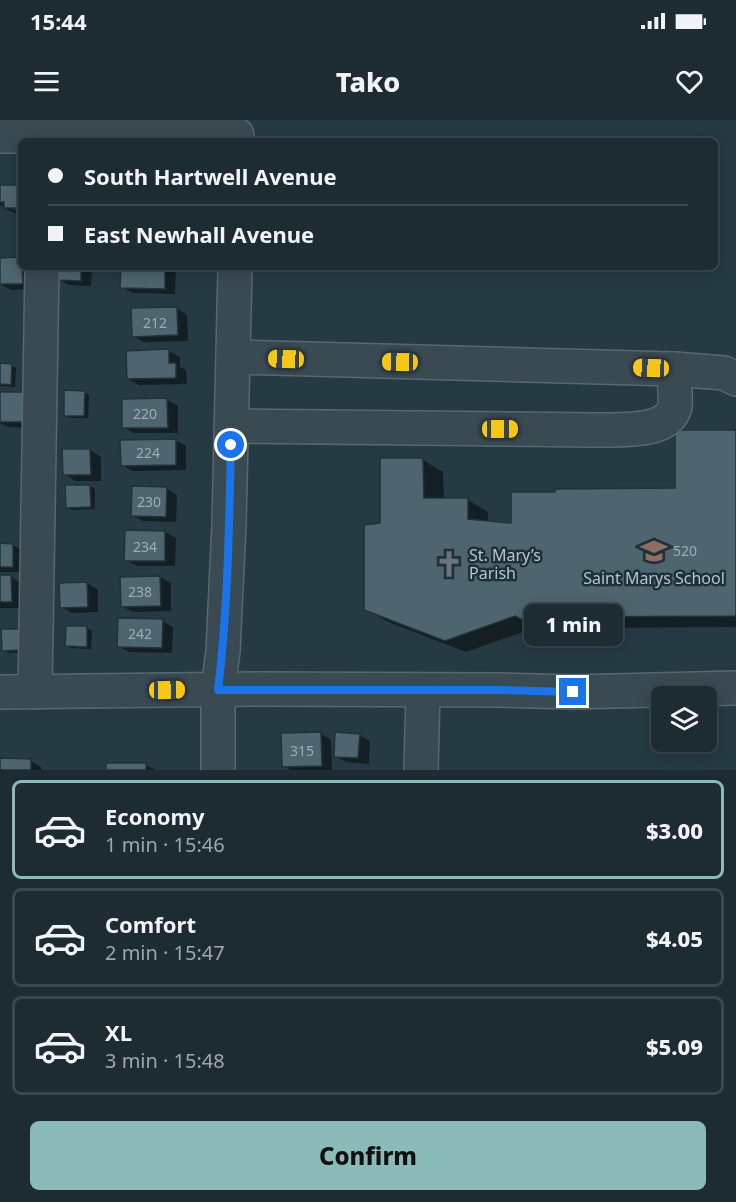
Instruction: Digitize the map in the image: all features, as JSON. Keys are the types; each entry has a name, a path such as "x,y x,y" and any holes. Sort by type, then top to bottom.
{"street":[{"path":"0,136 45,132 238,132"},
{"path":"35,692 42,270"},
{"path":"218,770 218,690 224,640 229,524 235,270"},
{"path":"233,357 674,369 724,373 736,380"},
{"path":"231,426 582,430 649,428 665,422 675,407 674,369"},
{"path":"0,692 218,690 573,692 736,688"},
{"path":"421,770 423,691"}],"building":[{"path":"0,185 18,185 18,208 4,208 4,202 0,202"},
{"path":"18,257 18,270 22,270 23,284 0,284 0,258"},
{"path":"57,270 81,270 81,281 57,280"},
{"path":"121,270 165,270 165,289 120,288"},
{"path":"177,307 178,335 132,337 131,308"},
{"path":"169,349 169,363 176,363 176,378 127,379 126,351"},
{"path":"0,363 12,364 11,385 0,384"},
{"path":"64,390 85,391 84,416 64,416"},
{"path":"0,392 24,392 24,422 0,422"},
{"path":"167,398 168,428 122,428 122,399"},
{"path":"675,430 736,430 736,616 562,617 541,630 515,616 445,641 364,610 364,525 380,523 380,458 423,458 424,498 468,498 468,519 511,523 511,492 555,492 555,489 675,488"},
{"path":"176,439 176,465 121,466 120,440"},
{"path":"62,449 90,449 91,475 63,475"},
{"path":"65,485 90,485 91,507 66,508"},
{"path":"132,486 167,487 166,517 131,516"},
{"path":"125,530 165,531 165,561 124,561"},
{"path":"0,543 13,544 13,567 0,567"},
{"path":"0,575 11,575 12,602 0,602"},
{"path":"160,576 161,606 121,607 120,577"},
{"path":"87,582 88,607 60,608 59,583"},
{"path":"118,618 163,619 162,648 117,647"},
{"path":"66,626 87,626 87,647 65,646"},
{"path":"1,629 21,629 22,650 2,651"},
{"path":"321,732 322,766 282,767 281,733"},
{"path":"335,732 360,734 358,758 334,757"},
{"path":"0,758 31,759 31,770 0,770"},
{"path":"106,763 146,763 146,770 106,770"}],"place":[{"name":"Saint Marys School","path":"654,551"},
{"name":"St. Mary’s Parish","path":"449,564"}],"route":[{"path":"231,445 223,651 218,690 573,692"}]}
